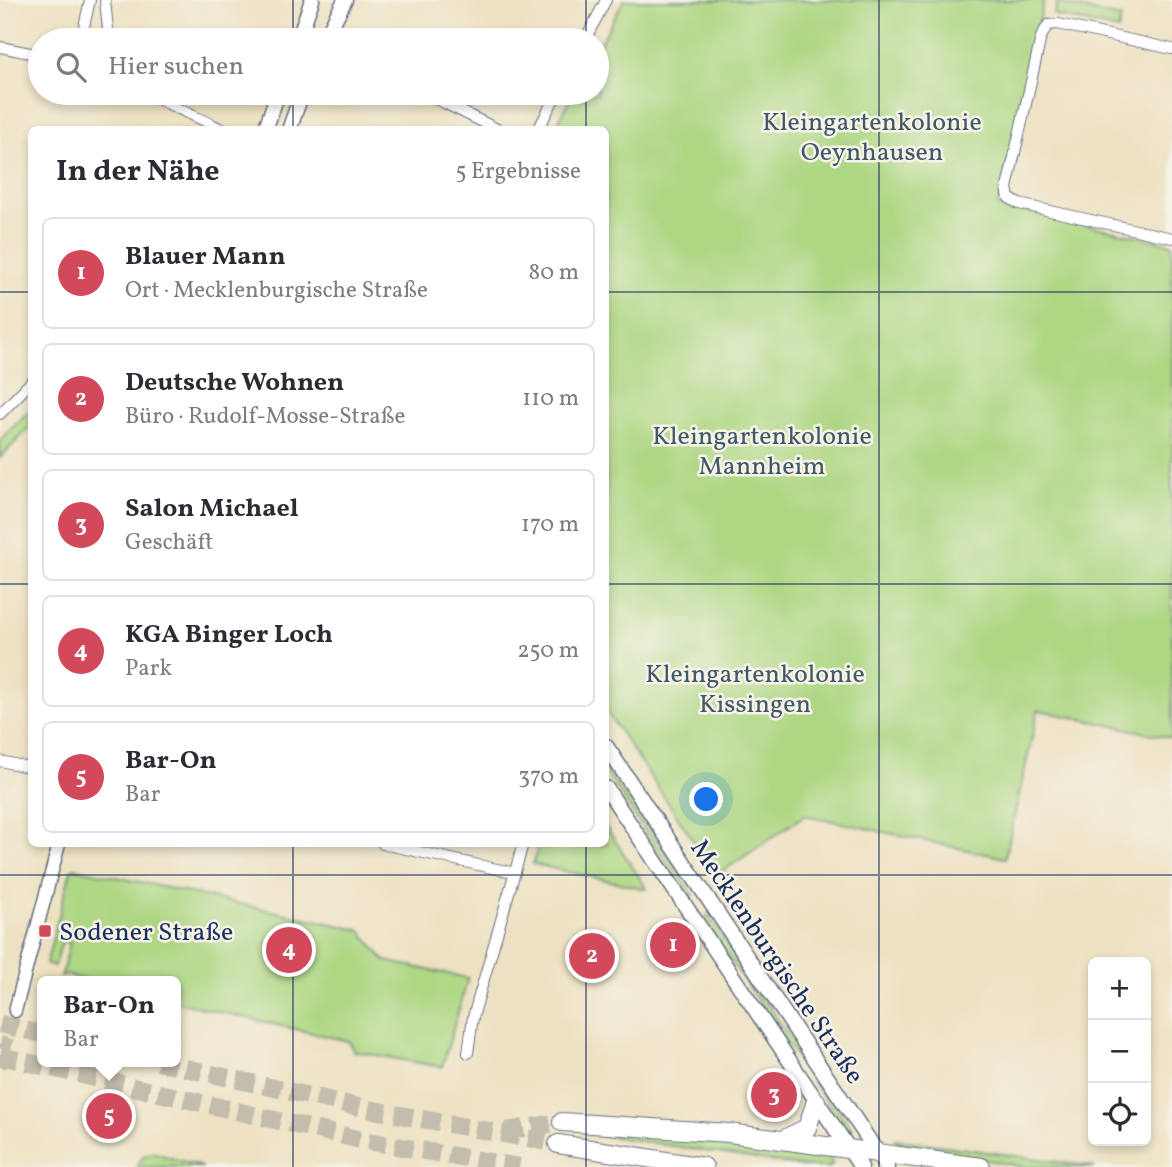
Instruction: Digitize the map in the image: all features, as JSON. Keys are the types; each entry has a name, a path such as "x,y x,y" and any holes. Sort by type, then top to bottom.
{"highway":[{"path":"778,1139 792,1137 807,1128 816,1101"},
{"path":"562,1122 680,1129 778,1139 848,1149 883,1159 981,1167"},
{"path":"558,1144 704,1167"}],"main road":[{"path":"302,28 312,0"},
{"path":"330,28 345,0"},
{"path":"266,126 274,105"},
{"path":"290,126 298,105"},
{"name":"Mecklenburgische Straße","path":"609,750 883,1159"},
{"name":"Mecklenburgische Straße","path":"609,792 860,1166"},
{"path":"860,1166 883,1159"}],"street":[{"path":"84,28 90,0"},
{"path":"105,0 108,28"},
{"path":"591,28 606,0"},
{"path":"1172,49 1058,24 1048,25 1043,32 1007,188 1009,198 1019,204 1172,238"},
{"path":"0,47 28,53"},
{"path":"171,105 215,126"},
{"path":"448,105 491,126"},
{"path":"540,126 551,105"},
{"path":"0,414 28,385"},
{"path":"0,761 28,767"},
{"path":"15,1011 58,847"},
{"path":"397,847 515,873"},
{"path":"468,1053 473,1017 522,847"}],"green space":[{"path":"624,0 1044,0 998,205 1172,244 1172,738 1038,710 1005,858 805,815 717,875 609,715 609,126 556,126 567,105 609,105 609,28"},
{"path":"1057,3 1121,18 1118,30 1054,15"},
{"path":"28,412 28,429 0,458 0,440"},
{"path":"609,766 693,895 689,898 609,777"},
{"path":"609,832 647,889 533,864 538,847 609,847"},
{"path":"75,868 360,930 385,961 468,978 442,1067 353,1051 348,1041 181,1003 181,976 61,976 70,943 62,941 55,966 46,964 71,870"},
{"path":"708,915 851,1128 844,1128 703,919"},
{"path":"623,1130 823,1150 832,1162 831,1167 805,1167 584,1132"},
{"path":"895,1139 1095,1167 1024,1167 897,1143"},
{"path":"152,1153 202,1167 137,1167 143,1156"}],"tunnel":[{"path":"0,1067 15,1011"},
{"path":"0,1024 37,1033"},
{"path":"0,1056 37,1065"},
{"path":"47,1067 361,1140 520,1167"},
{"path":"180,1067 368,1109 558,1144"},
{"path":"506,1131 562,1122"}],"place":[{"name":"Sodener Straße","path":"45,931"},
{"name":"Blauer Mann","path":"673,945"},
{"name":"KGA Binger Loch","path":"289,950"},
{"name":"Deutsche Wohnen","path":"592,956"},
{"name":"Salon Michael","path":"774,1095"},
{"name":"Bar-On","path":"109,1116"}],"park label":[{"name":"Kleingartenkolonie Oeynhausen","path":"872,136"},
{"name":"Kleingartenkolonie Mannheim","path":"762,450"},
{"name":"Kleingartenkolonie Kissingen","path":"755,688"}]}
